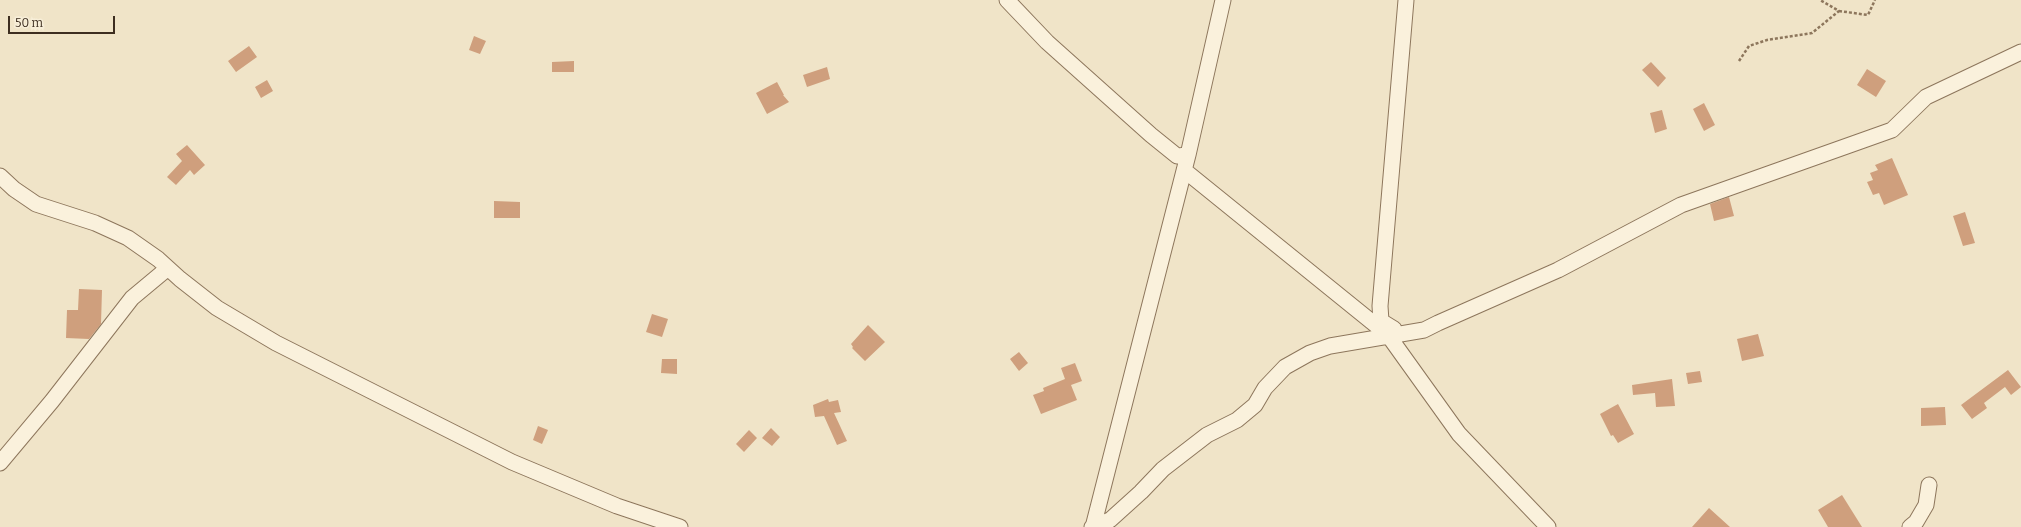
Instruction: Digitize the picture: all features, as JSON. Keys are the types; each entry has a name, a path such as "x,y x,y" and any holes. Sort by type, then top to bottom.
{"street":[{"path":"1008,0 1047,42 1151,135 1186,162 1394,335"},
{"path":"1093,527 1186,162 1223,0"},
{"path":"1406,0 1380,306 1382,320 1394,335 1459,434 1548,527"},
{"path":"1093,527 1110,520 1141,492 1163,469 1207,435 1237,420 1255,405 1265,388 1285,367 1310,353 1330,346 1424,330 1527,285 1590,254 1681,205 1892,130 1926,97 2021,52"},
{"path":"0,176 14,189 36,204 95,223 128,238 217,308 276,343 512,462 617,506 680,527"},
{"path":"0,463 52,401 132,298 168,268"},
{"path":"1910,527 1916,522 1926,505 1929,485"}],"path":[{"path":"1820,0 1839,11 1868,15 1875,0"},
{"path":"1739,61 1749,46 1767,40 1812,33 1839,11"}],"building":[{"path":"474,36 486,41 480,54 469,50"},
{"path":"249,46 257,57 236,72 228,61"},
{"path":"574,61 574,72 552,72 552,62"},
{"path":"1651,62 1666,78 1658,87 1642,70"},
{"path":"827,67 830,79 807,87 803,75"},
{"path":"1867,69 1886,81 1876,97 1857,85"},
{"path":"267,80 273,91 261,98 255,87"},
{"path":"777,82 783,95 789,102 767,114 756,93"},
{"path":"1704,103 1715,125 1704,131 1693,109"},
{"path":"1662,110 1667,129 1655,133 1650,113"},
{"path":"187,145 205,165 194,175 190,170 176,185 167,177 182,161 176,154"},
{"path":"1892,158 1908,195 1884,205 1879,193 1873,195 1867,182 1873,180 1870,173 1878,170 1875,165"},
{"path":"1729,197 1734,216 1714,221 1710,204"},
{"path":"494,201 520,202 520,218 494,218"},
{"path":"1965,212 1975,243 1963,246 1953,216"},
{"path":"79,289 102,290 101,324 89,339 66,338 67,310 78,310"},
{"path":"652,314 668,319 662,337 646,332"},
{"path":"868,325 885,342 865,361 852,348 853,347 851,344"},
{"path":"1758,334 1764,356 1742,361 1737,339"},
{"path":"1019,352 1028,363 1019,371 1010,359"},
{"path":"662,359 677,359 677,374 661,373"},
{"path":"1075,363 1082,381 1071,385 1077,400 1041,414 1033,395 1044,391 1043,388 1065,379 1061,368"},
{"path":"2008,370 2021,387 2011,395 2005,387 1984,403 1987,408 1972,419 1961,405"},
{"path":"1700,371 1702,382 1688,384 1686,373"},
{"path":"1672,379 1675,406 1656,407 1655,393 1633,395 1632,385"},
{"path":"828,399 829,402 838,400 841,412 834,413 847,441 837,445 824,416 815,417 813,405"},
{"path":"1618,404 1634,434 1618,443 1613,435 1611,436 1600,414"},
{"path":"1945,407 1946,425 1921,426 1921,408"},
{"path":"538,426 548,430 542,444 533,440"},
{"path":"771,428 780,437 772,446 762,438"},
{"path":"749,430 757,438 744,452 736,444"},
{"path":"1842,495 1862,527 1828,527 1818,510"},
{"path":"1709,508 1730,527 1692,527"}]}
